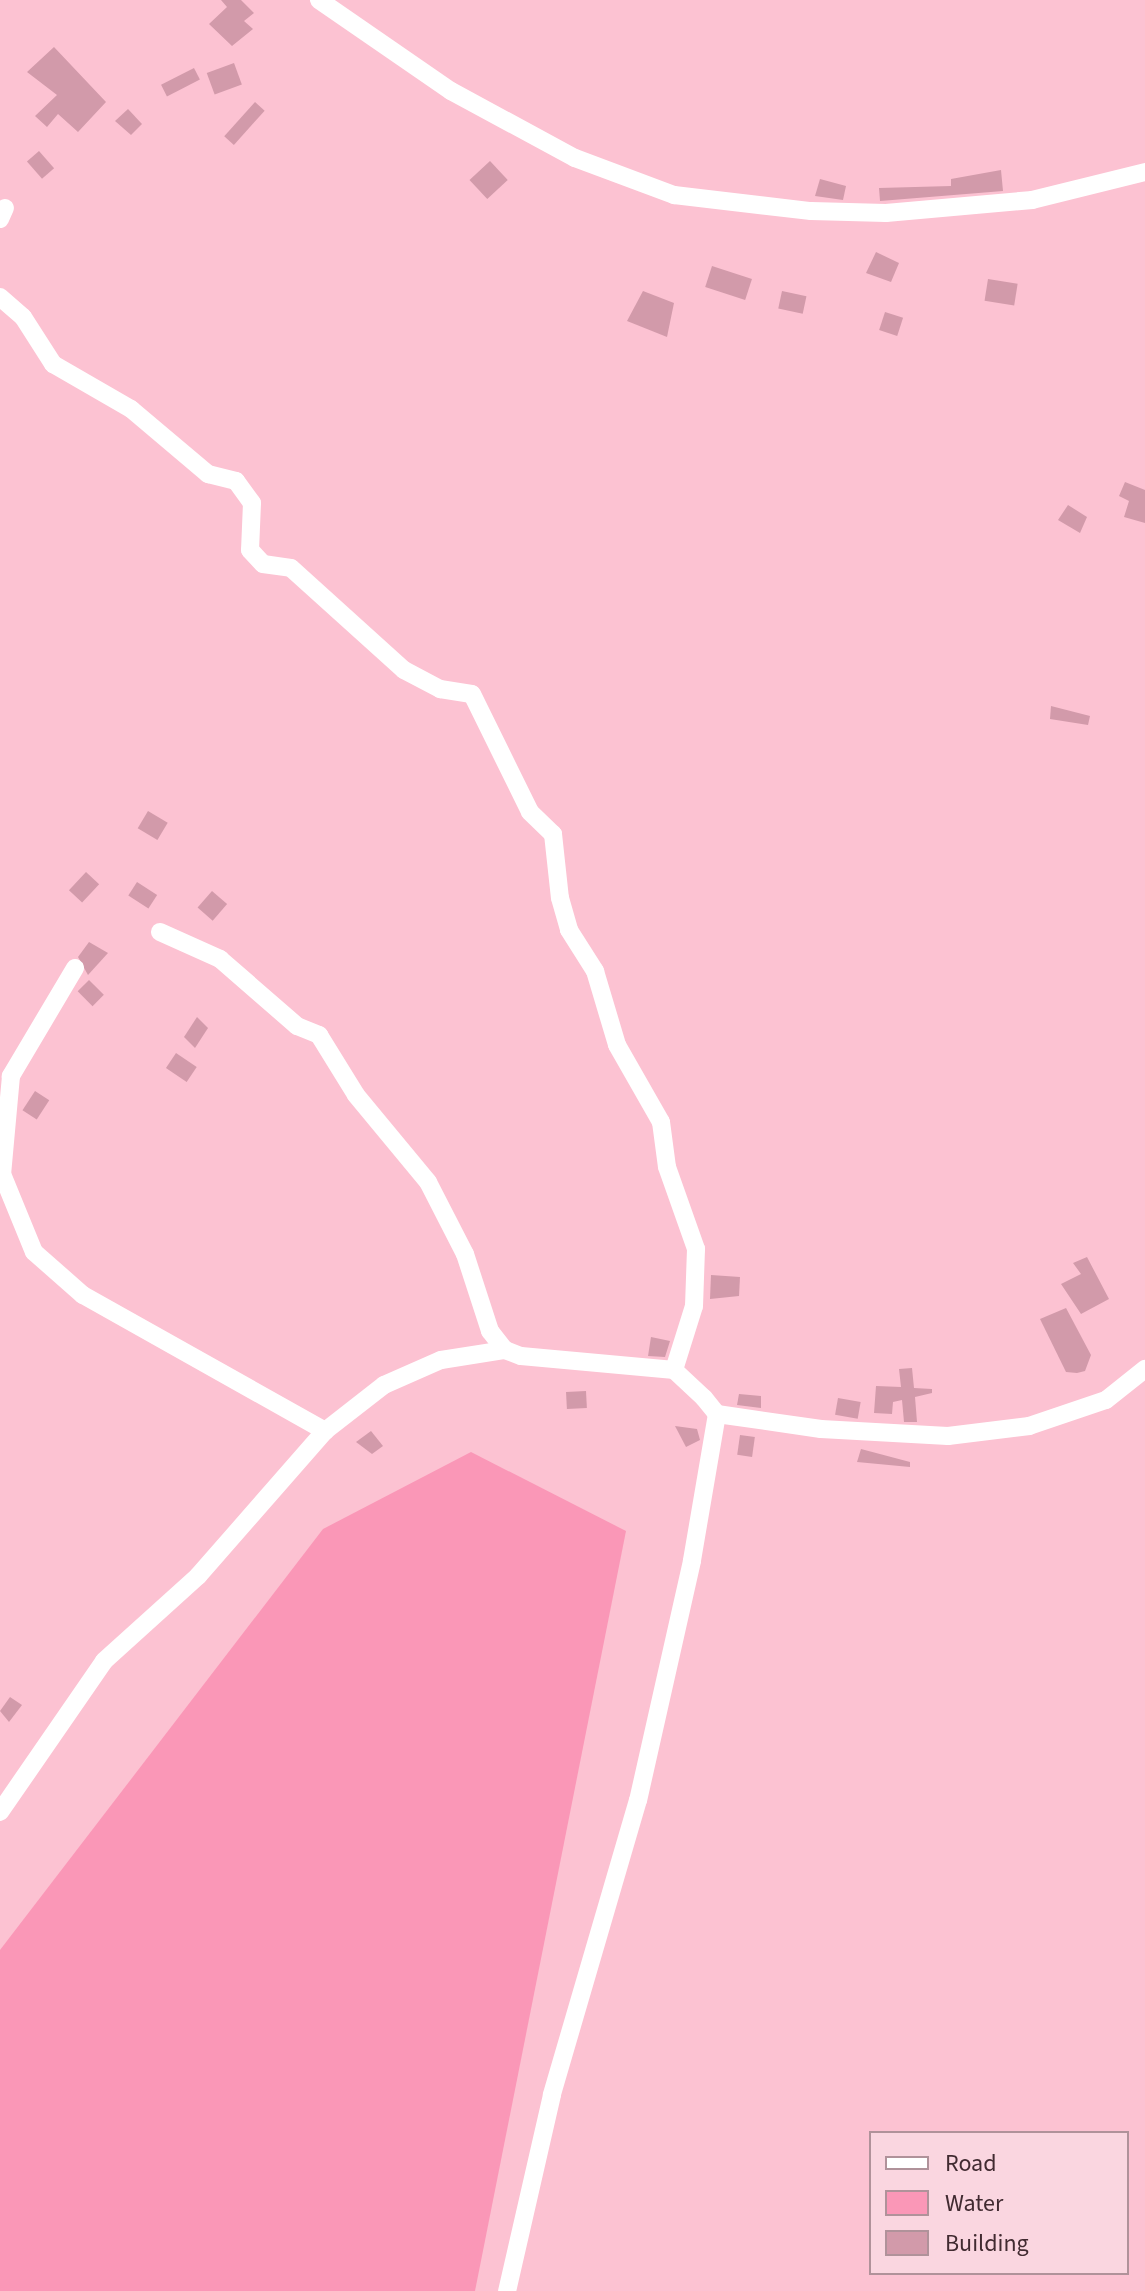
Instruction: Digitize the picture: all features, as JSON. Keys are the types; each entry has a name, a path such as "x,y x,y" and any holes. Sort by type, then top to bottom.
{"street":[{"path":"319,0 451,91 575,158 674,195 811,211 886,213 1032,200 1145,172"},
{"path":"0,297 23,317 53,364 131,409 208,474 236,481 252,503 250,550 263,564 291,568 404,670 440,689 472,694 530,812 553,834 569,930 595,971 617,1045 661,1122 667,1167 696,1249 694,1306 674,1370"},
{"path":"160,932 220,959 297,1026 319,1035 356,1095 428,1182 465,1254 490,1331 505,1350"},
{"path":"75,968 11,1076 2,1174 34,1252 83,1295 325,1431"},
{"path":"0,1812 104,1661 198,1576 325,1431 384,1385 441,1360 505,1350 521,1356 674,1370 717,1414 821,1429 948,1436 1029,1426 1106,1400 1145,1369"},
{"path":"507,2291 552,2095 638,1800 692,1561 717,1414"}],"water":[{"path":"471,1452 626,1531 475,2291 0,2291 0,1950 323,1529"}],"building":[{"path":"221,0 241,0 254,13 244,21 253,29 232,46 209,24 227,7"},
{"path":"54,47 106,102 78,132 58,114 47,127 35,116 57,95 27,72"},
{"path":"234,63 242,85 215,95 207,73"},
{"path":"194,68 200,80 167,96 161,85"},
{"path":"255,102 265,111 234,145 224,136"},
{"path":"128,109 142,124 131,135 115,121"},
{"path":"39,151 54,168 42,179 27,161"},
{"path":"490,161 508,180 487,199 470,180"},
{"path":"1001,170 1003,191 880,201 879,188 951,186 951,179"},
{"path":"820,179 846,186 843,200 815,196"},
{"path":"876,252 899,263 891,282 866,273"},
{"path":"712,266 752,279 745,300 705,287"},
{"path":"988,279 1018,284 1014,305 985,301"},
{"path":"643,291 674,303 667,337 627,321"},
{"path":"782,291 806,296 803,314 778,309"},
{"path":"885,312 903,318 897,336 879,330"},
{"path":"1125,482 1145,490 1145,523 1124,517 1129,501 1119,496"},
{"path":"1068,505 1087,517 1080,533 1058,520"},
{"path":"1051,706 1090,716 1088,725 1050,719"},
{"path":"148,811 168,823 157,840 138,828"},
{"path":"86,872 99,884 82,903 69,890"},
{"path":"137,882 157,895 148,908 128,895"},
{"path":"212,891 227,904 213,921 198,908"},
{"path":"89,942 108,953 88,975 78,957"},
{"path":"89,980 104,995 93,1006 78,991"},
{"path":"197,1017 208,1028 195,1048 184,1037"},
{"path":"176,1053 197,1067 187,1082 166,1068"},
{"path":"35,1091 49,1100 37,1120 22,1110"},
{"path":"1087,1257 1109,1299 1081,1314 1061,1284 1081,1274 1073,1263"},
{"path":"711,1275 740,1277 739,1296 710,1299"},
{"path":"1066,1308 1091,1355 1085,1371 1077,1373 1066,1372 1040,1319"},
{"path":"651,1337 670,1341 665,1357 648,1356"},
{"path":"912,1368 914,1388 932,1389 932,1393 915,1397 917,1422 904,1422 902,1400 893,1402 892,1414 874,1413 876,1386 901,1387 899,1369"},
{"path":"586,1391 587,1408 567,1409 566,1392"},
{"path":"739,1394 761,1396 761,1408 737,1405"},
{"path":"838,1398 861,1402 858,1419 835,1415"},
{"path":"675,1426 697,1429 700,1440 686,1447"},
{"path":"371,1431 383,1446 372,1454 356,1442"},
{"path":"740,1435 755,1437 752,1457 737,1455"},
{"path":"861,1449 910,1462 910,1467 857,1462"},
{"path":"10,1697 22,1705 9,1722 0,1711"}]}
